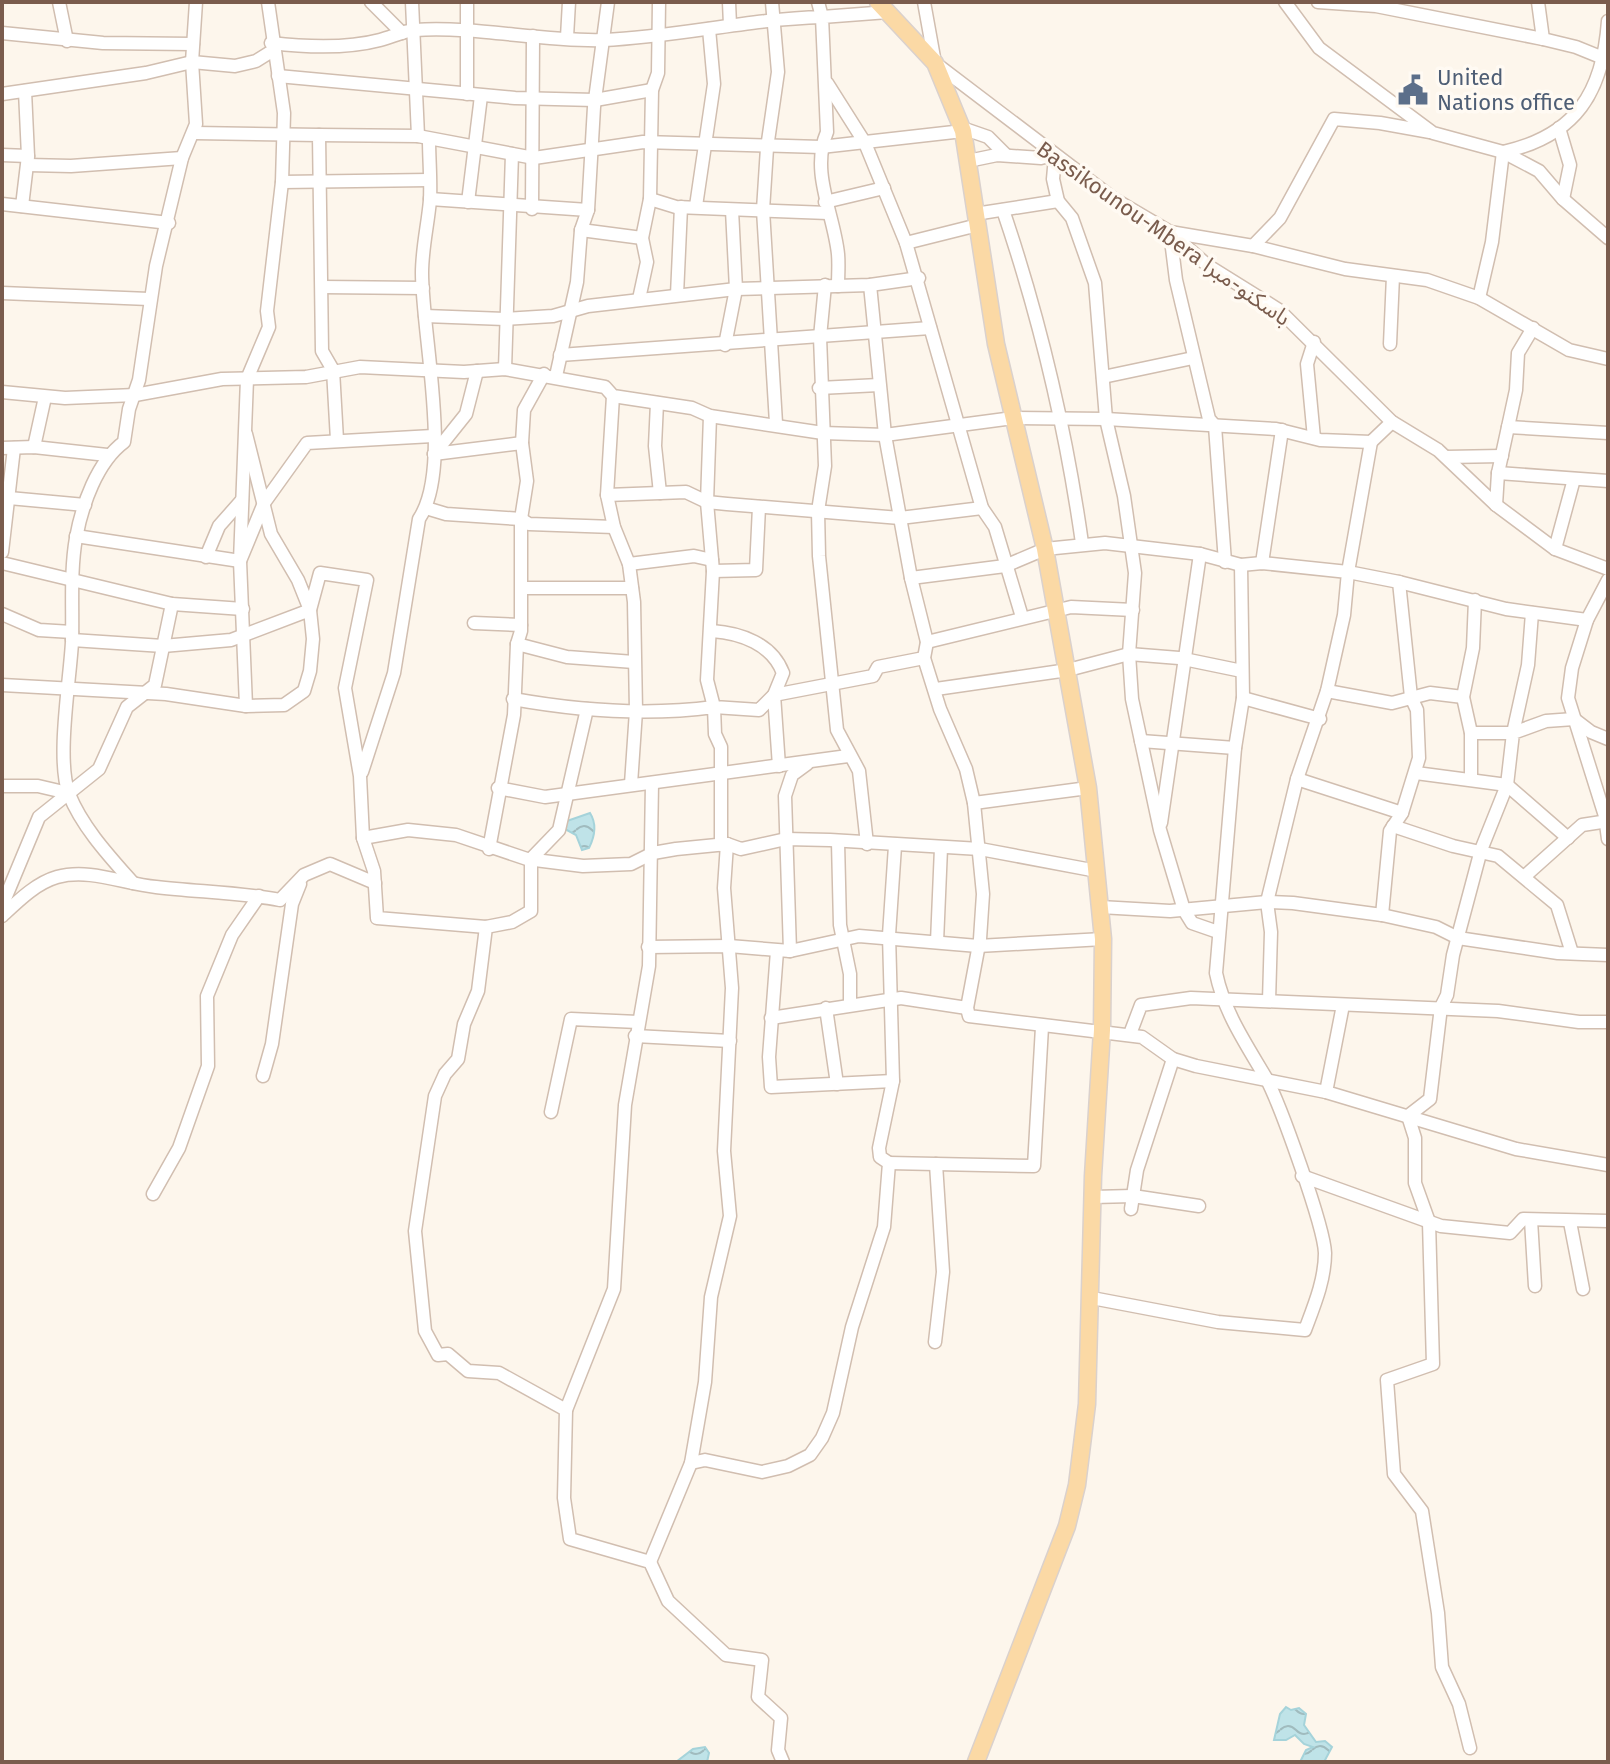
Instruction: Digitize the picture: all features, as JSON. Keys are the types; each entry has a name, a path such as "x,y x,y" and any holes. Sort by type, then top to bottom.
{"main road":[{"name":"Bassikounou-Mbera باسكنو-مبرا","path":"883,7 935,63"},
{"path":"935,63 963,130 996,344 1057,609 1088,788 1103,939 1087,1404 1077,1485 1067,1526 976,1762"}],"street":[{"path":"59,2 67,41"},
{"path":"133,883 111,858 68,793 65,735 72,636 72,582 76,536 85,505 107,455 124,442 129,409 135,395 149,299 182,158 195,133 192,62 196,2"},
{"path":"246,706 240,561 247,379 269,327 267,311 282,182 283,135 268,2"},
{"path":"371,2 406,32"},
{"path":"360,776 394,673 419,519 426,508 434,454 436,400 430,370 423,288 430,199 406,32 412,2"},
{"path":"467,2 467,94"},
{"path":"567,37 569,2"},
{"path":"489,849 514,715 517,644 521,625 521,519 527,481 522,443 524,410 550,375 560,355 564,327 571,310 581,230 588,210 595,100 608,2"},
{"path":"639,299 647,262 642,238 650,199 652,90 658,73 656,34 659,2"},
{"path":"729,2 730,25"},
{"path":"772,2 778,72 767,148 763,210 776,423"},
{"path":"818,2 827,83 827,132 821,147 826,207 838,252 820,337 819,388 825,466 818,511 837,730 848,756 859,771 867,844"},
{"path":"924,2 935,63"},
{"path":"1285,2 1319,48 1433,133"},
{"path":"1318,2 1351,2 1543,39 1606,59"},
{"path":"1538,2 1543,39"},
{"path":"2,94 146,73 192,62 235,66 256,61 272,47 378,41 406,32 468,30 603,40 709,29 775,18 822,17 883,7"},
{"path":"1503,152 1532,146 1559,128 1594,92 1606,59 1608,21"},
{"path":"696,206 714,84 709,29"},
{"path":"2,33 67,41 193,44"},
{"path":"532,209 533,36"},
{"name":"Bassikounou-Mbera باسكنو-مبرا","path":"935,63 1054,156 1114,199 1170,232 1207,265 1279,310 1392,422 1446,457 1496,505 1555,549 1608,568"},
{"path":"278,76 481,96 533,98 595,100 652,90"},
{"path":"827,83 865,143 919,278 930,328 982,508 995,527 1022,617"},
{"path":"22,206 28,160 25,91"},
{"path":"468,202 481,96"},
{"path":"1253,246 1280,218 1334,119 1380,123 1433,133 1503,152 1539,171 1563,199 1608,238"},
{"path":"1559,128 1570,165 1563,199"},
{"path":"195,133 423,138 534,158 651,142 767,148 821,147 963,130 988,137 1006,155"},
{"path":"319,135 322,351 333,370 337,440"},
{"path":"1479,298 1492,242 1503,152"},
{"path":"505,369 512,154"},
{"path":"2,155 71,166 182,158"},
{"path":"968,161 1006,155 1054,156 1053,179 1058,201 1072,218 1095,283 1106,419 1124,496 1135,573 1129,654 1132,699 1160,830 1184,910 1192,923 1218,932"},
{"path":"282,182 322,184 429,180"},
{"path":"650,199 681,207 763,210 826,207 884,188"},
{"path":"430,199 532,209 588,210"},
{"path":"906,243 1003,210 1058,201"},
{"path":"2,206 169,223"},
{"path":"677,295 681,207"},
{"path":"725,345 736,289 732,210"},
{"path":"1003,210 1029,291 1072,470 1082,543"},
{"path":"581,230 642,238"},
{"path":"1225,562 1215,426 1209,419 1193,358 1170,232 1253,246 1345,269 1427,280 1479,298 1569,350 1608,359"},
{"path":"1390,344 1393,276"},
{"path":"425,316 505,319 553,316 571,310 677,295 736,289 870,285 919,278"},
{"path":"870,285 878,332 879,385 885,435 911,578 927,642 924,658 966,769 974,803 983,894 967,1008 973,1019 1130,1034 1142,1037 1173,1059 1326,1092 1516,1149 1608,1165"},
{"path":"322,287 423,288"},
{"path":"2,293 149,299"},
{"path":"560,355 930,328"},
{"path":"1496,505 1498,473 1518,353 1533,328"},
{"path":"1314,342 1307,364 1314,438"},
{"path":"1103,377 1193,358"},
{"path":"2,392 45,397 135,395 222,379 306,377 360,367 505,369 605,387 613,396 692,408 710,416 776,423 823,433 885,435 1013,418 1106,419 1282,430 1314,438 1371,442"},
{"path":"434,454 466,414 477,371"},
{"path":"819,388 879,385"},
{"path":"613,396 607,495 614,527 629,564 632,588 636,711 631,784"},
{"path":"34,447 45,397"},
{"path":"657,403 655,446 660,493"},
{"path":"710,416 707,502 712,566 712,631 707,680 714,707 722,774 724,888 732,988 724,1151 730,1216 711,1297 705,1382 691,1463 650,1562 668,1601 726,1655 762,1660 758,1697 781,1718 778,1750 783,1762"},
{"path":"1269,1001 1271,932 1267,902 1297,779 1320,719 1327,691 1344,615 1348,572 1371,442 1392,422"},
{"path":"1508,427 1608,433"},
{"path":"1262,563 1282,430"},
{"path":"2,685 143,694 246,706 284,705 304,691 310,671 313,639 310,610 298,580 271,534 246,434"},
{"path":"240,561 264,503 307,443 433,436"},
{"path":"434,454 522,443"},
{"path":"2,552 9,498 8,448 34,447 107,455"},
{"path":"1446,457 1502,456"},
{"path":"1498,473 1608,481"},
{"path":"1555,549 1574,479"},
{"path":"607,495 686,492 707,502 900,518 982,508"},
{"path":"9,498 85,505"},
{"path":"206,557 219,526 242,500"},
{"path":"629,564 694,556 712,566 756,570 759,507"},
{"path":"426,508 446,514 521,519 529,524 614,527"},
{"path":"76,536 240,561"},
{"path":"911,578 1005,566 1045,549 1082,543 1130,544 1200,554 1241,565 1262,563 1348,572 1532,613 1587,620"},
{"path":"1160,830 1200,554"},
{"path":"2,563 172,604 243,609"},
{"path":"1092,1298 1218,1322 1305,1330 1320,1291 1325,1252 1302,1176 1267,1080 1246,1047 1223,1000 1216,973 1235,748 1243,698 1241,565"},
{"path":"310,610 320,573 367,580 345,688 360,776 363,838 375,883 377,918 486,927 512,922 531,911 531,859 559,830 587,709"},
{"path":"1608,580 1587,620 1572,668 1568,698 1607,821 1608,839"},
{"path":"1382,915 1393,826 1402,813 1416,773 1417,710 1411,697 1399,582"},
{"path":"522,588 632,588"},
{"path":"1471,778 1471,733 1463,697 1473,648 1475,600"},
{"path":"2,906 39,817 99,769 127,707 155,685 172,604"},
{"path":"927,642 1057,609 1097,606 1133,610"},
{"path":"2,614 39,630 163,646 231,640 310,610"},
{"path":"1408,1116 1430,1099 1441,1007 1447,995 1481,850 1507,785 1513,733 1528,665 1532,613"},
{"path":"474,623 521,625"},
{"path":"513,699 587,709 636,711 714,707 759,710 774,695 783,673 778,658 740,633 712,631"},
{"path":"517,644 567,657 634,662"},
{"path":"936,689 1068,670 1129,654 1187,660 1242,671"},
{"path":"774,695 873,676 878,667 924,658"},
{"path":"1327,691 1392,703 1430,693 1463,697"},
{"path":"774,695 779,766"},
{"path":"1243,698 1320,719"},
{"path":"1471,733 1513,733 1546,721 1574,719 1591,732 1608,739"},
{"path":"1141,741 1235,748"},
{"path":"498,788 545,797 848,756"},
{"path":"810,762 792,775 785,796 784,951 771,1018 771,1087 893,1081"},
{"path":"1416,773 1507,785 1568,838"},
{"path":"1297,779 1402,813"},
{"path":"650,1562 570,1539 564,1498 566,1410 614,1289 625,1105 649,966 652,783"},
{"path":"2,786 38,786 68,793"},
{"path":"974,803 1088,788"},
{"path":"1525,876 1582,825 1607,821"},
{"path":"1393,826 1453,846 1498,856 1557,905 1572,953"},
{"path":"363,838 408,830 456,835 489,849 583,866 631,864 653,853 724,845 741,849 786,839 980,849 1097,871"},
{"path":"838,842 841,941 850,974 850,1004"},
{"path":"895,846 889,939 893,1081 879,1148 880,1157 889,1163 1034,1166 1042,1027"},
{"path":"937,942 941,848"},
{"path":"2,916 25,895 56,877 83,875 280,900 304,875 330,864 375,883"},
{"path":"263,1076 272,1044 292,904 304,875"},
{"path":"153,1194 179,1148 208,1066 207,996 232,935 259,896"},
{"path":"1100,907 1184,910 1267,902 1382,915 1436,927 1458,938 1608,955"},
{"path":"486,927 478,991 464,1024 458,1059 445,1074 435,1096 429,1134 415,1231 425,1331 438,1355 448,1354 475,1373 499,1373 566,1410"},
{"path":"648,947 729,946 784,951 859,936 978,946 1103,939"},
{"path":"771,1018 914,997 967,1008"},
{"path":"1130,1034 1141,1005 1191,998 1441,1007 1608,1022"},
{"path":"1326,1092 1343,1005"},
{"path":"826,1008 837,1084"},
{"path":"551,1112 571,1019 638,1022"},
{"path":"635,1036 730,1041"},
{"path":"1132,1203 1147,1133 1173,1059"},
{"path":"1408,1116 1415,1138 1415,1183 1429,1222 1433,1364 1387,1380 1394,1474 1422,1511 1442,1667 1459,1704 1470,1748"},
{"path":"691,1463 705,1460 762,1472 788,1466 810,1455 822,1438 833,1413 852,1327 884,1227 889,1163"},
{"path":"935,1342 943,1272 936,1164"},
{"path":"1302,1176 1429,1222 1510,1233 1523,1219 1608,1221"},
{"path":"1093,1197 1132,1203 1199,1206"},
{"path":"1531,1220 1535,1286"},
{"path":"1570,1222 1583,1289"}],"water":[{"path":"590,813 594,821 594,835 589,848 582,850 576,835 563,828 564,822"},
{"path":"1286,1707 1291,1710 1299,1708 1306,1714 1304,1725 1316,1742 1325,1741 1332,1747 1324,1762 1300,1762 1306,1750 1313,1747 1304,1744 1295,1735 1286,1740 1274,1740 1280,1714"},
{"path":"705,1747 709,1753 707,1762 676,1762 693,1749"}],"place":[{"name":"United Nations office","path":"1413,90"}]}
